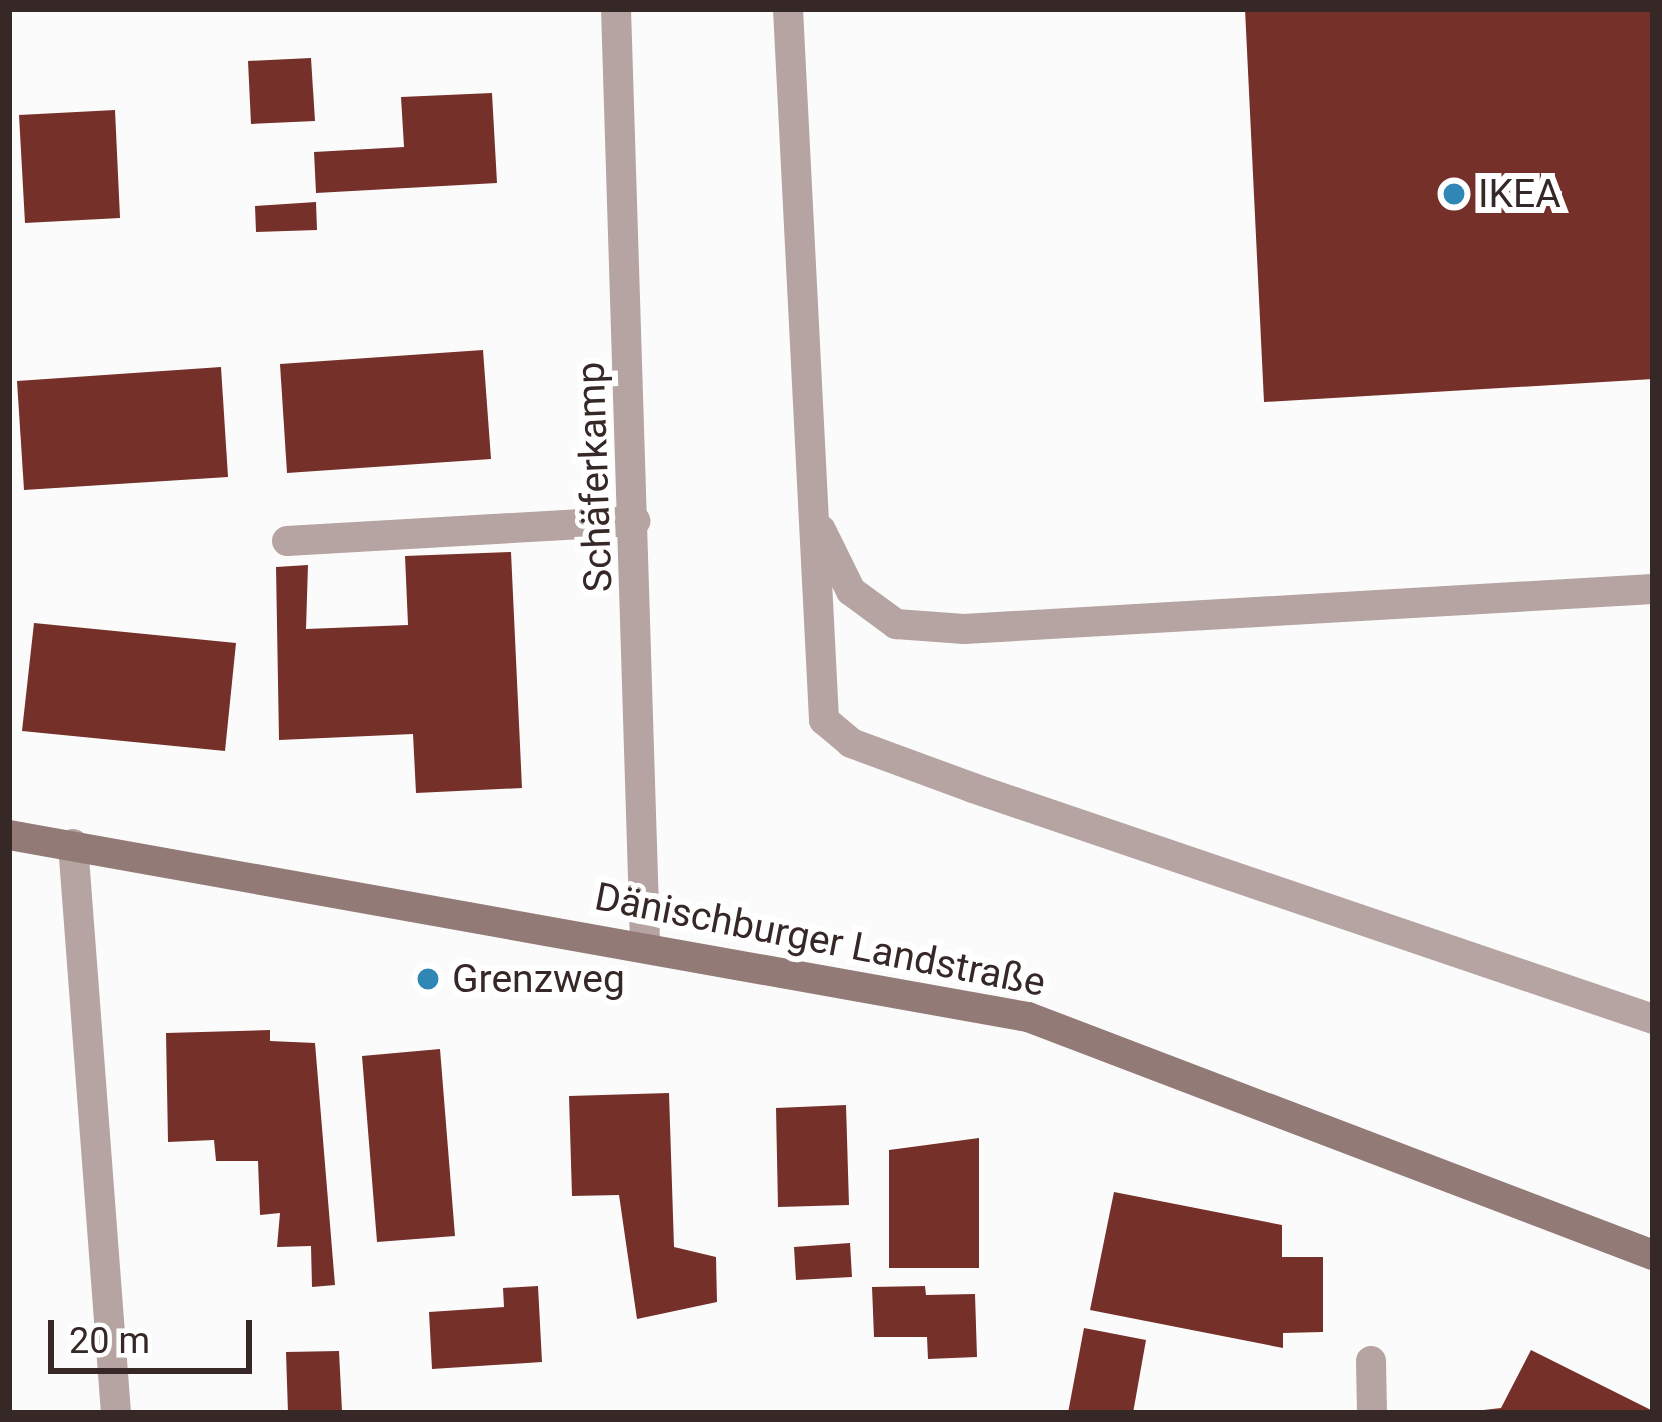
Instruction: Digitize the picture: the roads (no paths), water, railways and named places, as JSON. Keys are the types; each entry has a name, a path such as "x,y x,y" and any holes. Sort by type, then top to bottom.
{"street":[{"name":"Schäferkamp","path":"616,9 645,942"},
{"path":"788,9 824,720 851,743 1653,1019"},
{"path":"815,514 851,591 896,624 1129,622 1653,589"},
{"path":"287,541 635,521"},
{"name":"Dänischburger Landstraße","path":"9,835 645,942 1028,1017 1653,1255"},
{"path":"73,844 116,1413"},
{"path":"1371,1361 1372,1413"}],"place":[{"name":"IKEA","path":"1454,194"},
{"name":"Grenzweg","path":"428,979"}]}
